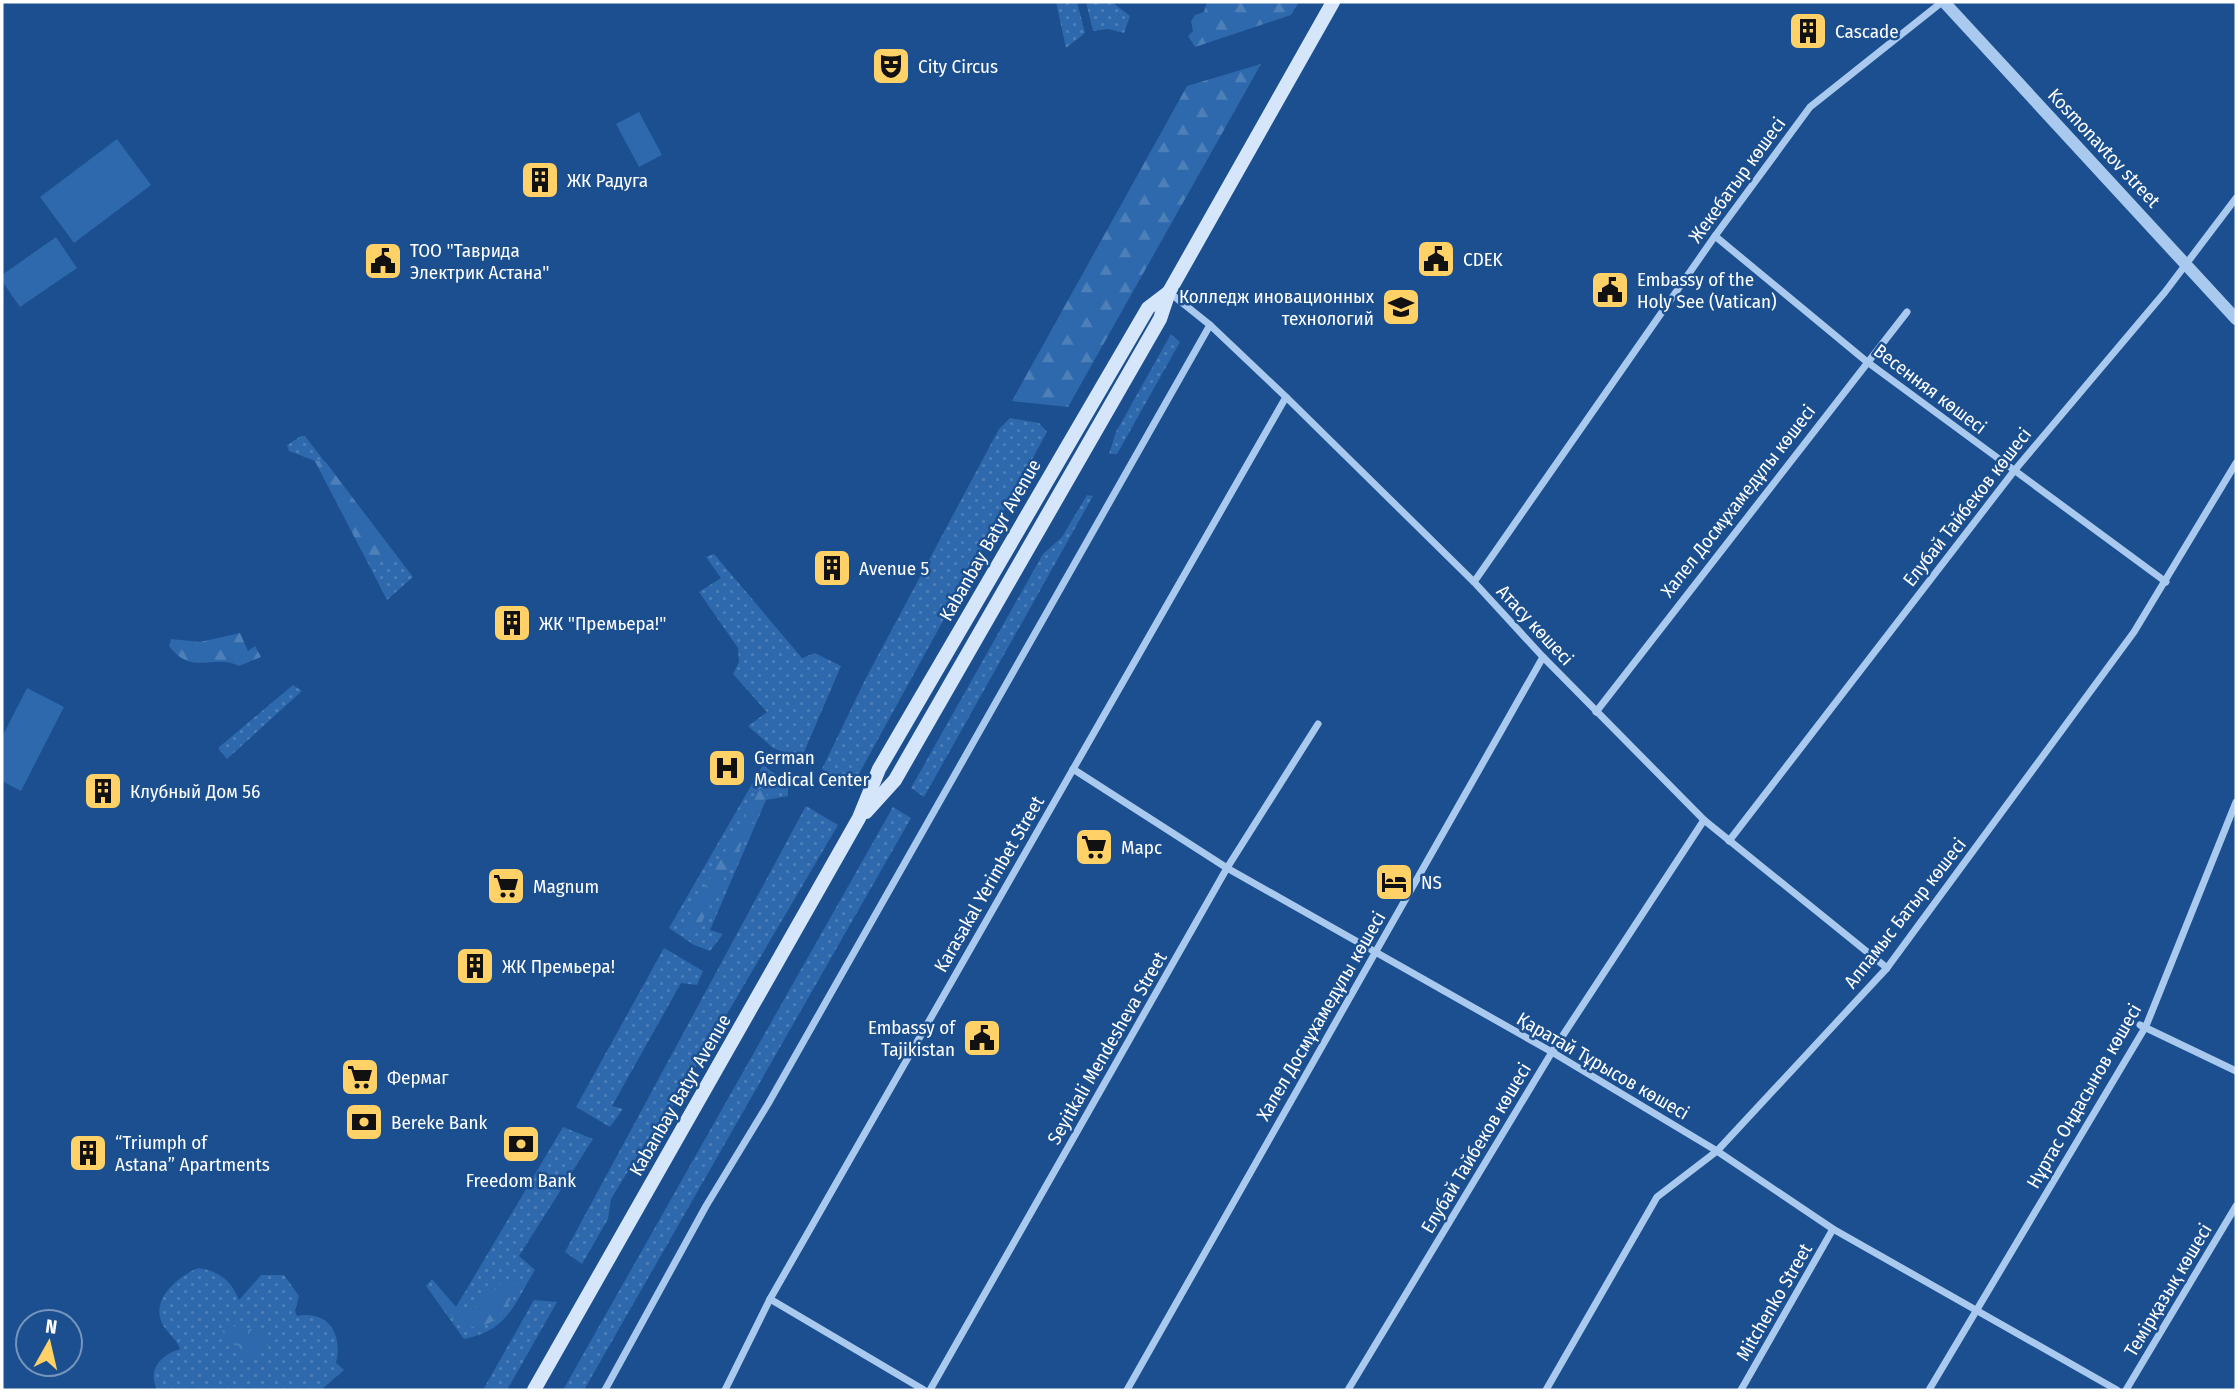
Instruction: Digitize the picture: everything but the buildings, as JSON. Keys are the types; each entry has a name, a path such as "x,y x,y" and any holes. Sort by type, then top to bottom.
{"main road":[{"name":"Kabanbay Batyr Avenue","path":"534,1390 859,818 880,769 1148,308 1169,292 1333,2"}],"street":[{"name":"Жекебатыр көшесі","path":"1474,582 1715,236 1810,107 1943,2"},
{"name":"Kosmonavtov street","path":"1943,2 2236,319"},
{"name":"Елубай Тайбеков көшесі","path":"1729,841 2014,471 2186,265 2236,198"},
{"name":"Весенняя көшесі","path":"1715,236 1867,361 2166,582"},
{"name":"Атасу көшесі","path":"1169,292 1210,325 1286,397 1474,582 1596,712 1704,820 1887,968"},
{"name":"Халел Досмұхамедұлы көшесі","path":"1596,712 1907,312"},
{"path":"608,1389 706,1206 768,1104 1210,325"},
{"name":"Karasakal Yerimbet Street","path":"725,1390 770,1300 1286,397"},
{"name":"Алпамыс Батыр көшесі","path":"1546,1390 1657,1197 1717,1151 1887,968 2134,632 2236,463"},
{"name":"Халел Досмұхамедұлы көшесі","path":"1127,1390 1543,657"},
{"name":"Seyitkali Mendesheva Street","path":"930,1390 1227,868 1318,724"},
{"name":"Қаратай Тұрысов көшесі","path":"1073,769 1227,868 1552,1052 1717,1151 1833,1228 2117,1390"},
{"name":"Нұртас Оңдасынов көшесі","path":"1929,1390 2143,1026 2236,802"},
{"name":"Елубай Тайбеков көшесі","path":"1348,1390 1552,1052 1704,820"},
{"path":"2143,1026 2236,1071"},
{"name":"Темірқазық көшесі","path":"2126,1390 2236,1206"},
{"name":"Mitchenko Street","path":"1741,1390 1833,1228"},
{"path":"770,1300 924,1390"}],"green space":[{"path":"1056,2 1077,2 1085,33 1066,48"},
{"path":"1086,2 1112,2 1130,16 1124,33 1108,29 1093,31"},
{"path":"1207,2 1299,2 1291,15 1195,47 1188,36 1193,31 1191,21 1195,15 1204,12"},
{"path":"1261,64 1068,407 1012,401 1187,86"},
{"path":"639,112 662,155 639,167 616,124"},
{"path":"117,139 151,185 74,243 40,197"},
{"path":"56,237 77,268 20,307 2,281 2,275"},
{"path":"1171,334 1180,342 1117,454 1109,454 1116,432"},
{"path":"1010,418 1039,423 1047,432 850,790 822,769 866,678 999,429"},
{"path":"305,436 413,577 387,600 315,461 289,451 287,445"},
{"path":"315,461 325,461 401,562 377,561 361,549"},
{"path":"1087,495 1093,496 924,797 911,788 1043,554 1062,537"},
{"path":"714,554 802,658 815,653 841,666 801,759 773,748 748,726 767,712 733,674 739,662 738,648 699,592 721,578 706,557"},
{"path":"240,633 248,651 255,646 261,657 239,666 221,662 195,663 178,655 169,646 171,639 200,642"},
{"path":"293,685 302,691 227,759 218,748"},
{"path":"27,688 64,707 21,791 2,781 2,737"},
{"path":"763,765 788,784 788,796 766,800 710,930 723,934 710,951 694,945 669,928"},
{"path":"766,779 781,781 778,789 769,791 695,935 682,928"},
{"path":"806,806 838,825 660,1128 647,1140 611,1199 608,1219 582,1264 565,1252"},
{"path":"893,807 911,818 584,1390 563,1390"},
{"path":"664,948 703,971 697,985 681,983 612,1106 623,1109 610,1127 576,1107"},
{"path":"563,1127 593,1139 519,1256 535,1270 515,1305 500,1322 479,1335 464,1339 426,1286 432,1279 456,1307"},
{"path":"198,1268 212,1271 223,1278 239,1300 261,1275 284,1275 299,1296 295,1311 297,1316 318,1317 331,1327 337,1343 336,1363 344,1370 321,1390 157,1390 154,1382 155,1369 167,1355 180,1349 161,1322 161,1303 165,1294 180,1278"},
{"path":"434,1282 461,1314 470,1312 502,1282 519,1284 503,1311 492,1322 461,1327 430,1290"},
{"path":"534,1300 557,1302 507,1390 483,1390"},
{"path":"235,1326 246,1327 261,1336 268,1345 262,1347 262,1353 248,1361 222,1331"}],"place":[{"name":"Cascade","path":"1808,31"},
{"name":"City Circus","path":"891,66"},
{"name":"ЖК Радуга","path":"540,180"},
{"name":"CDEK","path":"1436,259"},
{"name":"ТОО \"Таврида Электрик Астана\"","path":"383,261"},
{"name":"Embassy of the Holy See (Vatican)","path":"1610,290"},
{"name":"Колледж иновационных технологий","path":"1401,307"},
{"name":"Avenue 5","path":"832,568"},
{"name":"ЖК \"Премьера!\"","path":"512,623"},
{"name":"German Medical Center","path":"727,768"},
{"name":"Клубный Дом 56","path":"103,791"},
{"name":"Марс","path":"1094,847"},
{"name":"NS","path":"1394,882"},
{"name":"Magnum","path":"506,886"},
{"name":"ЖК Премьера!","path":"475,966"},
{"name":"Embassy of Tajikistan","path":"982,1038"},
{"name":"Фермаг","path":"360,1077"},
{"name":"Bereke Bank","path":"364,1122"},
{"name":"Freedom Bank","path":"521,1144"},
{"name":"“Triumph of Astana” Apartments","path":"88,1153"}]}
